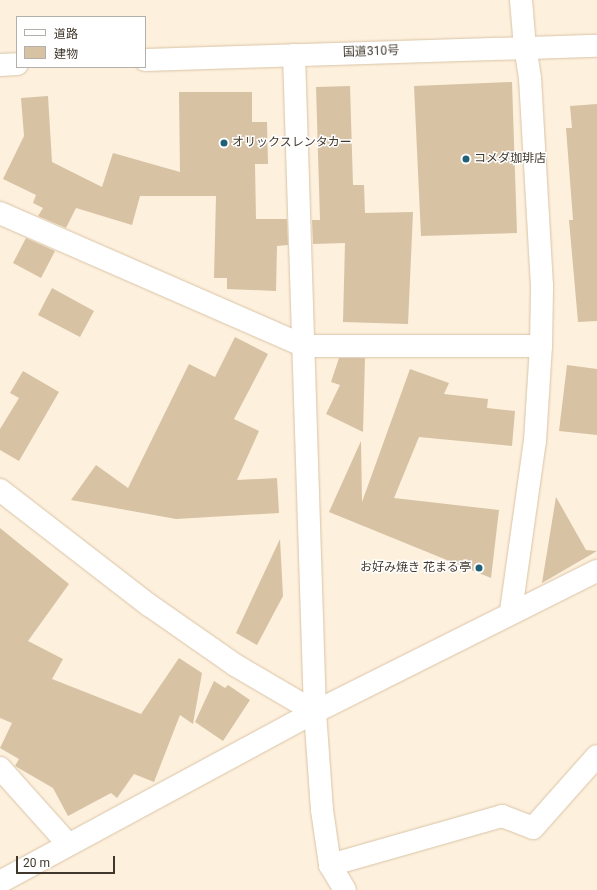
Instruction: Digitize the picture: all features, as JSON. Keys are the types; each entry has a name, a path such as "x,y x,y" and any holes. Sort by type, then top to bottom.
{"main road":[{"path":"512,611 535,440 541,346 542,286 530,78 525,48 521,0"},
{"name":"国道310号","path":"146,60 597,46"},
{"path":"294,55 316,712 322,810 330,864 345,890"},
{"path":"0,65 16,64"},
{"path":"0,213 304,346 541,346"},
{"path":"0,490 148,605 235,665 316,712"},
{"path":"0,882 68,844 146,806 316,712 512,611 597,571"},
{"path":"330,864 502,816 533,828 597,756"},
{"path":"0,768 68,844"}],"building":[{"name":"コメダ珈琲店","path":"512,82 517,233 421,236 414,86"},
{"path":"350,86 353,185 364,185 365,213 413,212 408,324 343,322 345,243 313,244 312,220 320,220 316,87"},
{"path":"179,92 252,92 252,122 267,122 268,164 255,164 256,219 287,219 288,245 277,246 276,291 227,289 227,278 214,278 216,196 140,196 132,225 76,208 66,228 38,216 43,208 33,203 36,195 3,179 24,136 21,98 48,96 52,162 102,187 113,153 180,172"},
{"path":"597,104 597,321 578,322 569,220 573,220 566,128 572,128 570,106"},
{"path":"26,238 55,251 41,278 13,263"},
{"path":"52,288 94,311 80,337 38,315"},
{"path":"235,337 268,354 234,419 259,431 237,480 277,478 279,513 176,519 71,500 96,465 128,488 189,364 215,377"},
{"path":"339,358 365,358 363,432 326,414 340,385 331,382"},
{"path":"567,365 597,369 597,435 559,431"},
{"path":"410,369 449,383 444,394 488,399 487,408 515,411 512,446 419,437 394,498 499,510 491,578 329,512 361,441 362,502"},
{"path":"23,371 59,392 19,461 0,450 0,429 19,398 10,393"},
{"path":"556,497 586,550 597,551 542,583"},
{"path":"0,528 69,584 28,641 63,659 52,679 141,714 179,658 202,673 193,724 180,715 154,782 134,774 117,798 111,793 68,816 53,788 15,766 19,759 0,748 12,723 0,718"},
{"path":"280,539 283,596 257,645 236,633"},
{"path":"214,681 225,688 228,685 250,700 223,741 195,722"}],"place":[{"name":"オリックスレンタカー","path":"224,143"},
{"name":"コメダ珈琲店","path":"466,159"},
{"name":"お好み焼き 花まる亭","path":"479,568"}]}
